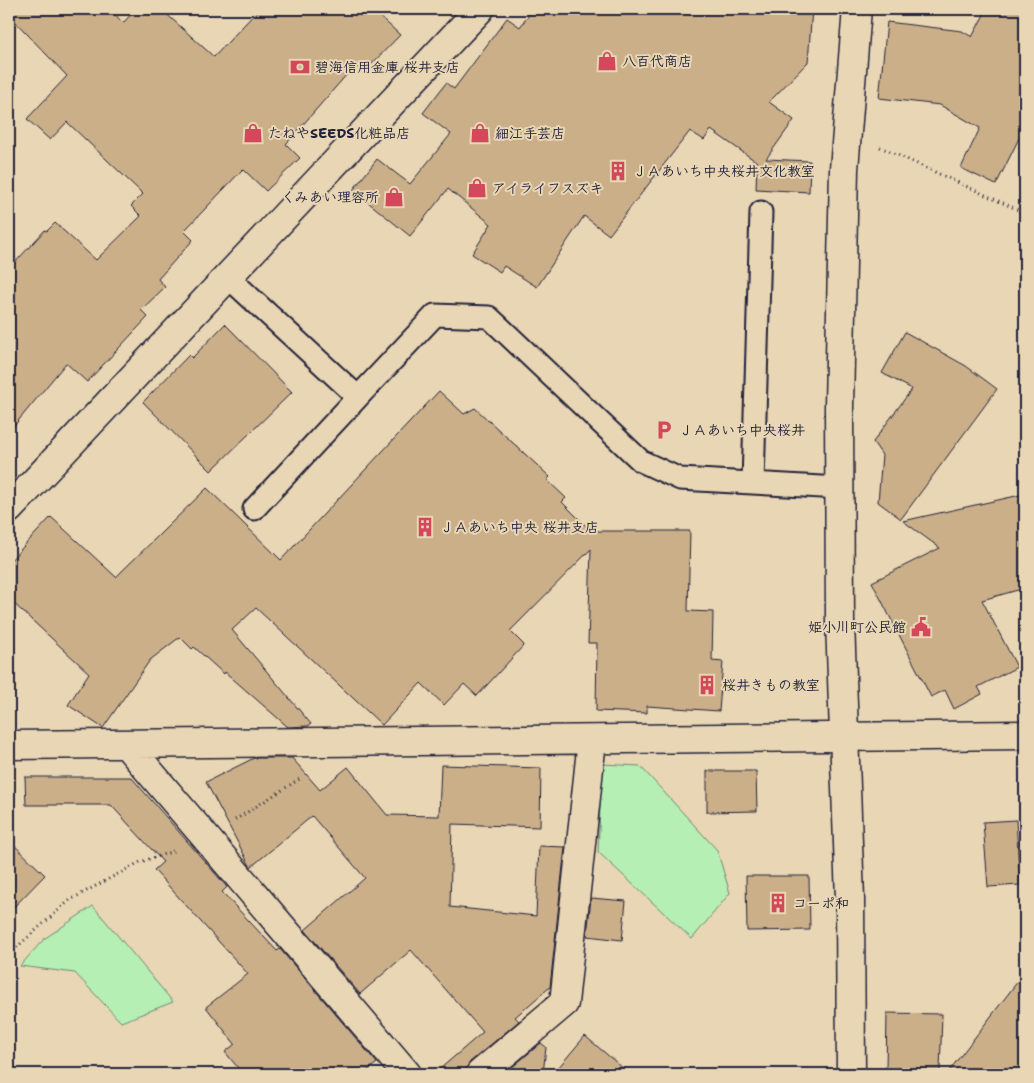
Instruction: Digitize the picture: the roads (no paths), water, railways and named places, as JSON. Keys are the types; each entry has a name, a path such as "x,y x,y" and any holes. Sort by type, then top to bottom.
{"street":[{"path":"9,509 480,9"},
{"path":"851,1074 850,899 840,622 839,488 844,169 857,9"},
{"path":"9,745 1025,735"},
{"path":"480,1074 564,1003 592,740"},
{"path":"126,744 407,1074"}],"lane":[{"path":"753,483 761,212"},
{"path":"228,277 358,397"},
{"path":"254,509 435,315 489,317 641,461 680,479 839,488"}],"place":[{"name":"八百代商店","path":"607,61"},
{"name":"碧海信用金庫 桜井支店","path":"300,67"},
{"name":"たねやSEEDS化粧品店","path":"253,133"},
{"name":"細江手芸店","path":"480,133"},
{"name":"ＪＡあいち中央桜井文化教室","path":"618,171"},
{"name":"アイライフスズキ","path":"477,188"},
{"name":"くみあい理容所","path":"394,197"},
{"name":"ＪＡあいち中央桜井","path":"664,430"},
{"name":"ＪＡあいち中央 桜井支店","path":"425,527"},
{"name":"姫小川町公民館","path":"921,627"},
{"name":"桜井きもの教室","path":"707,685"},
{"name":"コーポ和","path":"778,903"}]}
